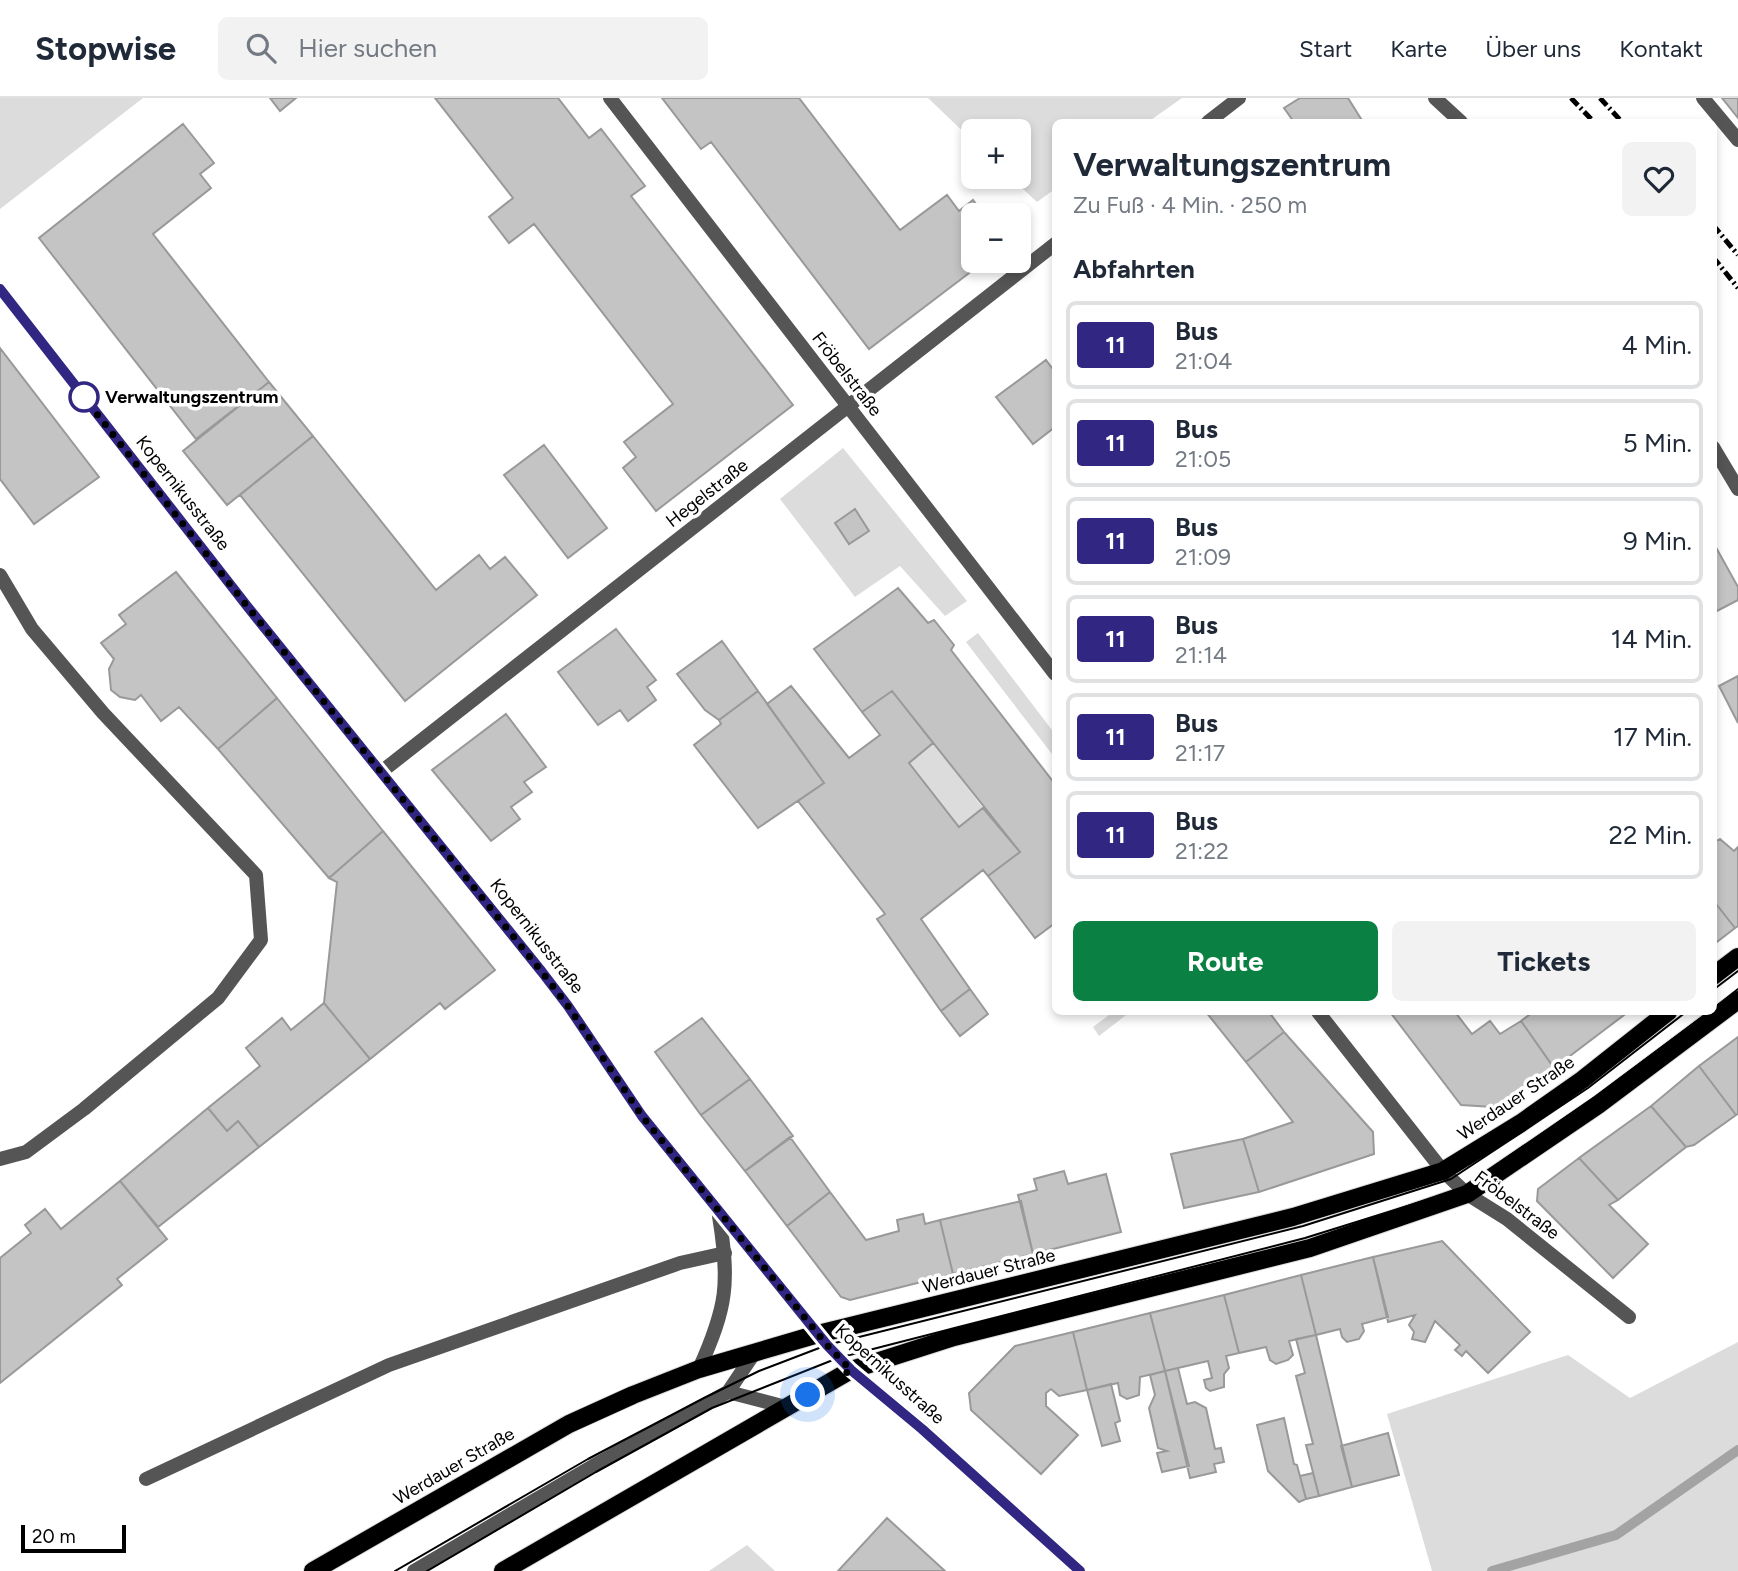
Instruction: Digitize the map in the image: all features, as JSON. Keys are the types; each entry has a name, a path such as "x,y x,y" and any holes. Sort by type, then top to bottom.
{"main road":[{"path":"1717,973 1738,957"},
{"path":"503,1571 851,1370 954,1337 1310,1248 1467,1194 1598,1105 1738,1000"},
{"name":"Werdauer Straße","path":"313,1571 569,1424 699,1369 818,1334 1293,1217 1443,1171 1521,1123 1582,1080 1664,1015"}],"street":[{"name":"Fröbelstraße","path":"610,98 1052,670"},
{"path":"1212,119 1239,98"},
{"path":"1435,98 1458,119"},
{"path":"1703,98 1738,140"},
{"name":"Hegelstraße","path":"381,772 1052,246"},
{"name":"Kopernikusstraße","path":"0,289 247,606 555,989 642,1116 818,1334 851,1370 922,1429 1080,1571"},
{"path":"1717,454 1738,489"},
{"path":"0,575 32,629 95,704 256,875 261,940 218,998 84,1109 26,1152 0,1159"},
{"name":"Fröbelstraße","path":"1320,1015 1443,1171 1467,1194 1507,1219 1629,1317"},
{"path":"699,1369 724,1306 726,1253 719,1214"},
{"path":"146,1479 388,1365 680,1263 726,1253"},
{"path":"414,1571 593,1466 728,1392 755,1352"},
{"path":"728,1392 786,1407"}],"shaded area":[{"path":"0,98 143,98 0,209"},
{"path":"928,98 1182,98 1152,119 1052,119 1052,191 1037,202 1023,189 1031,189 1031,119 961,119 961,130"},
{"path":"843,448 967,601 945,616 900,566 855,597 780,499"},
{"path":"978,633 1052,730 1052,754 966,642"},
{"path":"933,743 983,808 959,827 909,763"},
{"path":"1109,1015 1126,1015 1099,1036 1093,1027"},
{"path":"1738,1342 1738,1571 1432,1571 1387,1414 1568,1355 1630,1398"},
{"path":"747,1545 775,1571 709,1571"}],"building":[{"path":"270,98 296,98 280,111"},
{"path":"435,98 558,98 589,138 601,129 645,186 631,196 793,405 656,511 623,468 636,457 624,442 673,404 534,224 509,243 489,217 513,198"},
{"path":"662,98 799,98 900,230 947,195 959,211 961,209 961,273 969,273 869,349 711,142 701,149"},
{"path":"1300,98 1348,98 1361,119 1292,119 1284,108"},
{"path":"1722,98 1738,98 1738,118"},
{"path":"183,124 214,163 200,174 211,188 153,234 269,382 196,439 39,238"},
{"path":"0,348 99,477 34,524 0,479"},
{"path":"1046,360 1052,368 1052,429 1033,444 996,397"},
{"path":"269,382 313,436 227,505 183,451"},
{"path":"313,436 436,590 479,555 490,569 505,557 537,595 405,701 240,495"},
{"path":"544,445 607,528 568,558 504,475"},
{"path":"855,509 869,531 849,544 835,523"},
{"path":"1717,549 1738,587 1738,600 1717,611"},
{"path":"176,572 277,698 218,749 179,707 161,721 141,695 135,700 120,697 111,690 109,669 114,659 101,643 126,624 119,615"},
{"path":"898,588 928,623 934,620 954,645 951,650 1052,780 1052,925 1035,938 988,876 1020,852 892,691 862,712 814,649"},
{"path":"616,629 656,680 647,687 656,700 628,721 620,710 598,725 558,672"},
{"path":"722,641 758,691 719,720 705,710 677,674"},
{"path":"1738,676 1738,723 1719,686"},
{"path":"791,686 849,758 880,735 862,712 892,691 933,743 909,763 959,827 983,808 1020,852 988,876 983,870 921,919 970,989 941,1011 877,919 885,914 798,801 824,783 767,704"},
{"path":"758,691 824,783 758,828 694,745 721,724 719,720"},
{"path":"277,698 383,831 329,878 218,749"},
{"path":"506,714 546,767 524,782 532,792 511,807 520,819 491,841 432,770"},
{"path":"383,831 495,970 445,1009 440,1003 370,1059 324,1003 337,882 329,878"},
{"path":"1720,839 1734,851 1738,847 1738,926 1735,928 1717,905 1717,841"},
{"path":"1717,905 1735,928 1717,942"},
{"path":"970,989 988,1014 960,1036 941,1011"},
{"path":"324,1003 370,1059 259,1147 238,1121 227,1131 208,1108 260,1066 246,1048 282,1018 291,1030"},
{"path":"1208,1015 1271,1015 1284,1032 1246,1062"},
{"path":"1392,1015 1457,1015 1472,1034 1490,1021 1500,1034 1521,1021 1554,1068 1493,1107 1461,1105"},
{"path":"1529,1015 1624,1015 1554,1068 1521,1021"},
{"path":"702,1018 750,1079 701,1115 655,1052"},
{"path":"1284,1032 1373,1132 1374,1154 1259,1192 1243,1139 1293,1122 1246,1062"},
{"path":"1738,1037 1738,1114 1736,1115 1699,1066"},
{"path":"1699,1066 1736,1115 1694,1145 1686,1147 1651,1106"},
{"path":"750,1079 793,1136 745,1171 701,1115"},
{"path":"1651,1106 1686,1147 1618,1200 1579,1158"},
{"path":"208,1108 227,1131 238,1121 259,1147 158,1227 120,1181"},
{"path":"790,1137 830,1192 787,1226 745,1171"},
{"path":"1243,1139 1259,1192 1184,1208 1171,1154"},
{"path":"1579,1158 1618,1200 1609,1205 1648,1244 1613,1278 1537,1201 1538,1189"},
{"path":"1064,1171 1068,1184 1106,1174 1121,1232 1033,1254 1018,1195 1037,1190 1034,1179"},
{"path":"120,1181 167,1239 117,1279 122,1285 0,1383 0,1258 31,1233 25,1225 45,1209 61,1229"},
{"path":"830,1192 866,1240 899,1231 897,1220 923,1214 925,1224 940,1220 953,1274 850,1300 841,1297 787,1226"},
{"path":"1021,1201 1033,1254 953,1274 940,1220"},
{"path":"1442,1241 1530,1332 1488,1373 1466,1351 1462,1356 1455,1350 1460,1345 1435,1321 1425,1342 1412,1339 1414,1332 1409,1325 1415,1315 1388,1322 1373,1257"},
{"path":"1373,1257 1388,1317 1362,1324 1364,1331 1359,1339 1347,1342 1340,1329 1316,1335 1301,1275"},
{"path":"1301,1275 1316,1335 1289,1341 1293,1355 1276,1364 1270,1360 1266,1347 1239,1353 1224,1295"},
{"path":"1224,1295 1239,1353 1226,1356 1229,1368 1224,1374 1224,1387 1210,1391 1204,1380 1212,1378 1208,1361 1165,1371 1150,1313"},
{"path":"1150,1313 1165,1371 1140,1377 1139,1395 1127,1399 1120,1395 1118,1383 1087,1390 1073,1332"},
{"path":"1073,1332 1087,1390 1059,1396 1051,1389 1046,1393 1046,1406 1078,1435 1041,1474 971,1410 969,1393 1015,1346"},
{"path":"1316,1335 1352,1487 1319,1496 1306,1445 1313,1444 1296,1376 1305,1373 1296,1339"},
{"path":"1178,1368 1187,1404 1195,1402 1206,1408 1215,1449 1221,1448 1224,1462 1214,1464 1216,1472 1190,1478 1165,1371"},
{"path":"1165,1371 1189,1466 1162,1472 1157,1453 1167,1451 1158,1448 1149,1408 1155,1395 1150,1375"},
{"path":"1111,1384 1120,1421 1115,1423 1120,1441 1102,1446 1087,1390"},
{"path":"1284,1418 1294,1464 1297,1465 1306,1499 1299,1502 1268,1471 1257,1425"},
{"path":"1388,1433 1399,1475 1352,1487 1341,1446"},
{"path":"1313,1473 1319,1496 1306,1499 1300,1476"},
{"path":"887,1518 945,1571 838,1571"}],"waterway":[{"path":"1492,1571 1616,1535 1738,1450"}],"tram line":[{"path":"1717,987 1738,971"},
{"path":"1717,1006 1738,989"},
{"path":"395,1571 588,1459 704,1398 759,1371 827,1345 1303,1226 1451,1179 1588,1088 1682,1015"},
{"path":"427,1571 712,1408 838,1358 1305,1238 1462,1189 1596,1096 1705,1015"}],"railway":[{"path":"1571,98 1591,119"},
{"path":"1600,98 1619,119"},
{"path":"1717,230 1738,255"},
{"path":"1717,262 1738,288"}],"bus line":[{"name":"11","path":"0,289 247,606 542,972 642,1116 827,1345 851,1370 922,1429 1080,1571"}],"place":[{"name":"Verwaltungszentrum","path":"84,397"}],"route":[{"path":"84,397 79,391 247,606 542,972 657,1136 827,1345 851,1370 808,1395"}]}
